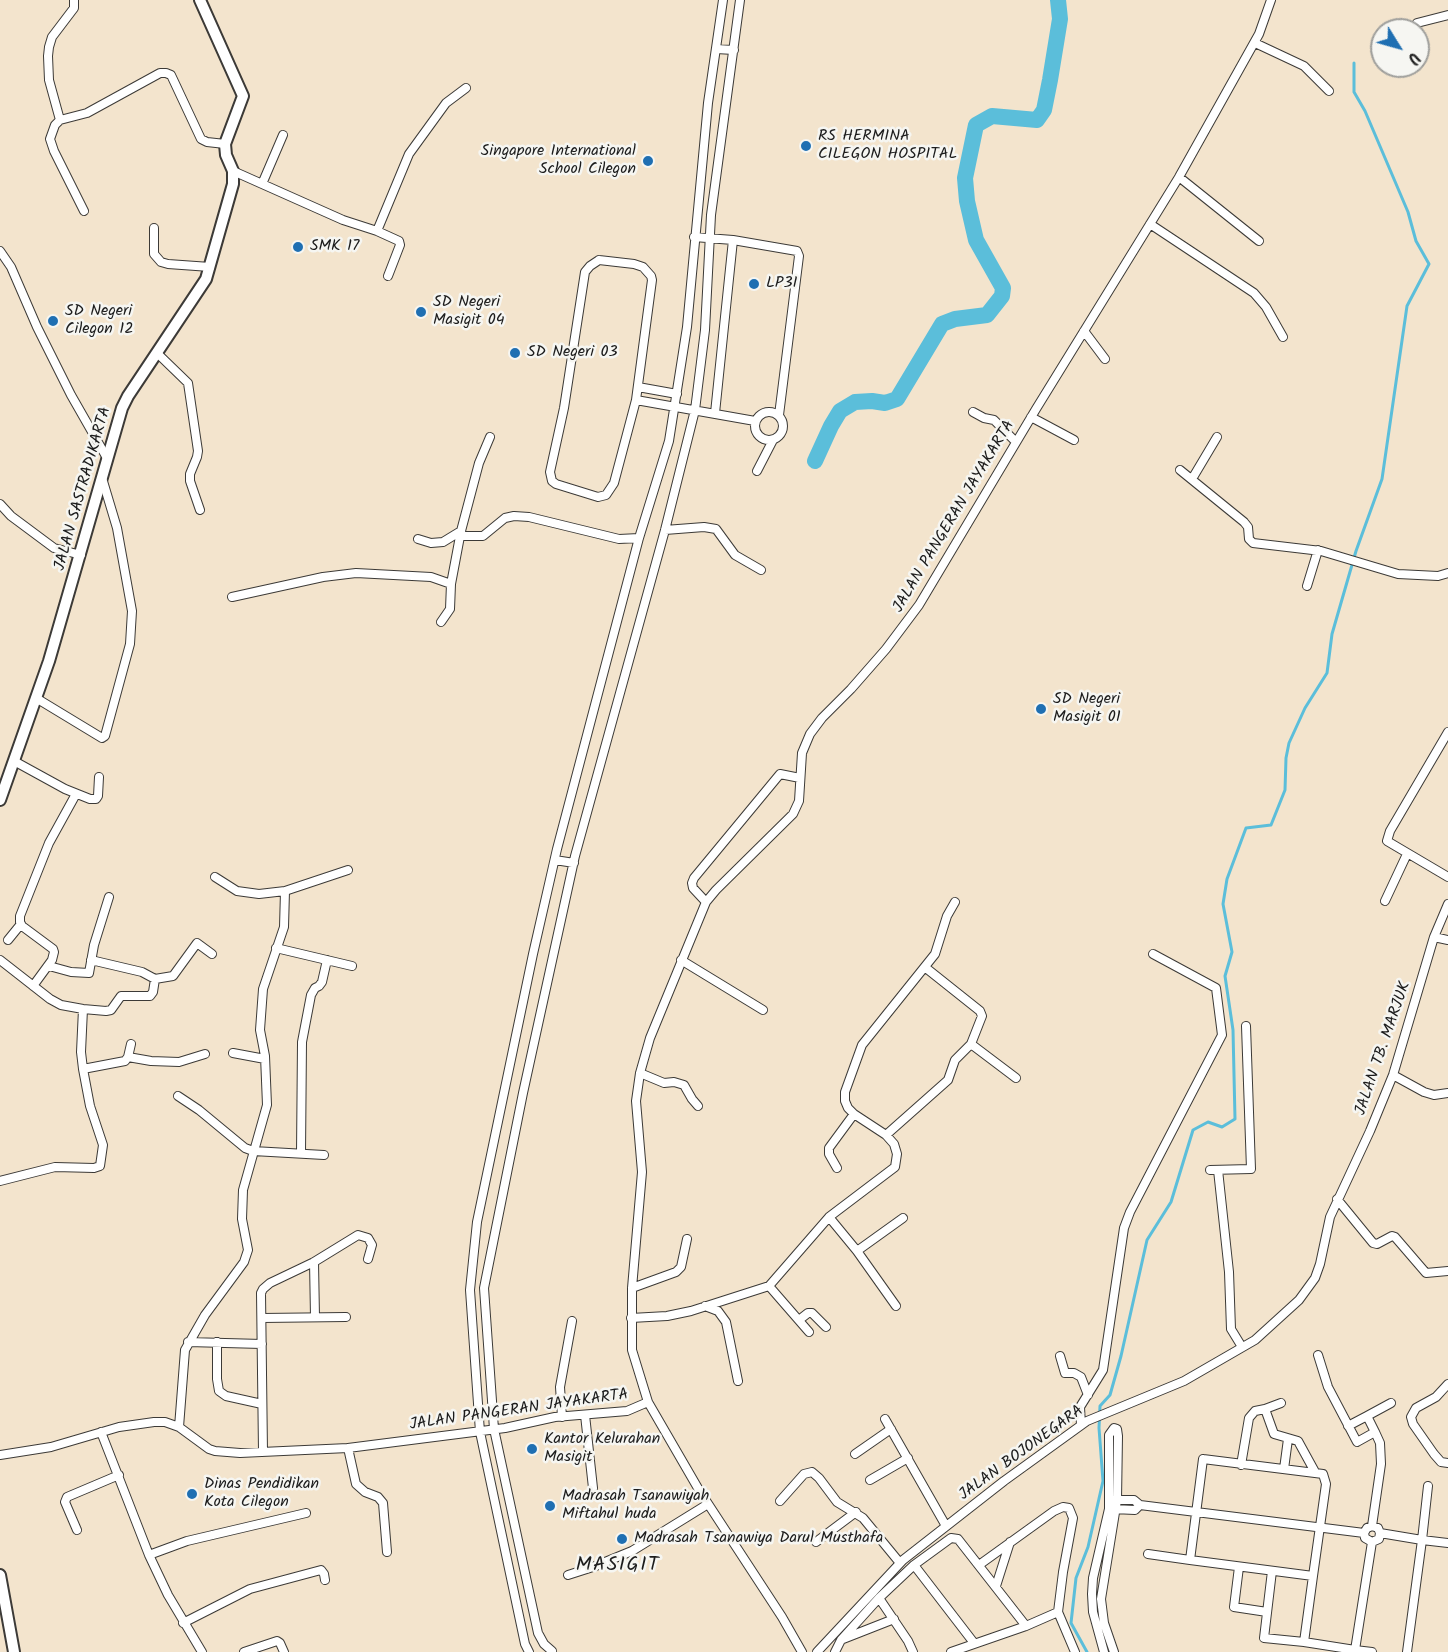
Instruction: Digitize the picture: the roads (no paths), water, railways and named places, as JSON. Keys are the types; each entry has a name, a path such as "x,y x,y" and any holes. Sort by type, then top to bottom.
{"street":[{"path":"60,120 49,81 48,57 52,37 74,8 74,0"},
{"path":"84,211 52,145 51,134 60,120 87,113 160,73 166,73 171,75 201,139 225,144 243,96 200,0"},
{"path":"529,1652 525,1644 480,1432 470,1290 477,1222 530,965 557,849 639,538 669,441 676,407 723,0"},
{"path":"552,1651 544,1644 538,1633 494,1429 484,1288 525,1082 574,860 665,530 695,410 705,330 711,215 740,0"},
{"name":"JALAN PANGERAN JAYAKARTA","path":"0,1455 51,1447 101,1432 154,1422 165,1422 178,1427 215,1451 240,1453 348,1448 480,1432 562,1417 627,1411 648,1402 632,1350 632,1288 642,1172 636,1101 640,1073 650,1038 706,902 793,814 799,801 802,753 810,734 886,649 919,605 1031,417 1179,177 1254,43 1271,0"},
{"path":"1430,20 1448,15"},
{"path":"1254,43 1304,66 1329,91"},
{"path":"716,49 734,50"},
{"path":"377,231 409,154 446,103 466,88"},
{"path":"262,184 283,135"},
{"name":"JALAN SASTRADIKARTA","path":"0,801 49,661 107,458 128,396 201,289 210,267 233,184 233,171 226,156 225,144"},
{"path":"233,171 343,220 399,241 400,245 388,276"},
{"path":"1179,177 1259,241"},
{"path":"1150,225 1254,293 1266,307 1283,337"},
{"path":"154,228 154,254 161,262 210,267"},
{"path":"694,237 733,240 790,249 797,251 799,256 779,415 784,424 781,434 773,440 757,471"},
{"path":"715,413 733,240"},
{"path":"693,250 709,252"},
{"path":"0,251 11,267 37,327 71,395 107,458"},
{"path":"599,260 634,264 643,267 651,276 646,333 636,400 614,483 606,495 598,497 562,487 552,481 550,466 564,408 585,272 599,260"},
{"path":"1084,331 1105,359"},
{"path":"157,353 188,384 198,451 198,458 190,474 190,481 200,510"},
{"path":"638,387 678,394"},
{"path":"636,400 755,421"},
{"path":"773,440 763,439 756,431 755,421 761,414 770,411 779,415"},
{"path":"974,412 984,418 994,420 1016,442"},
{"path":"1031,417 1074,440"},
{"path":"441,622 450,609 451,584 460,534 479,464 490,437"},
{"path":"1192,480 1217,437"},
{"path":"1180,470 1248,527 1251,542 1318,550 1398,574 1438,576 1448,573"},
{"path":"36,698 102,738 105,736 130,644 132,611 117,528 102,478"},
{"path":"0,504 11,516 54,548 81,555"},
{"path":"418,538 431,543 443,542 460,534 483,536 505,518 514,516 529,517 619,539 639,538"},
{"path":"665,530 704,527 716,529 735,555 761,570"},
{"path":"1307,586 1318,550"},
{"path":"232,597 323,577 356,573 431,577 451,584"},
{"path":"1448,732 1387,836 1390,845 1448,877"},
{"path":"14,761 90,799 96,799 98,796 99,777"},
{"path":"706,902 693,890 694,878 780,774 800,778"},
{"path":"8,940 21,924 22,911 49,843 76,794"},
{"path":"1385,901 1407,854"},
{"path":"555,860 574,860"},
{"path":"214,877 233,889 259,894 285,891 348,870"},
{"path":"178,1427 183,1358 188,1342 247,1256 248,1251 242,1219 245,1177 267,1105 265,1059 260,1030 263,989 284,927 285,891"},
{"path":"49,966 87,974 109,897"},
{"path":"631,1318 667,1316 769,1286 829,1217 896,1167 896,1149 886,1135 854,1114 845,1101 845,1092 862,1045 935,954 954,902"},
{"name":"JALAN TB. MARJUK","path":"1337,1199 1370,1131 1393,1074 1434,937 1448,904"},
{"path":"21,924 53,949 54,955 49,966 33,986"},
{"path":"1434,937 1448,940"},
{"path":"92,960 142,972 155,978 173,976 197,943 212,954"},
{"path":"276,948 352,966"},
{"path":"1084,1423 1080,1407 1103,1370 1124,1228 1130,1212 1222,1035 1216,988 1153,954"},
{"path":"0,960 60,1005 83,1009 109,1010 121,996 150,996 153,992 155,978"},
{"path":"301,1153 302,1042 310,995 315,988 320,986 327,960"},
{"path":"681,960 763,1010"},
{"path":"886,1135 948,1080 955,1060 971,1044 980,1025 982,1016 980,1011 926,968"},
{"path":"0,1181 55,1167 94,1168 100,1166 103,1145 90,1106 81,1052 83,1009"},
{"path":"1242,1347 1231,1329 1228,1272 1214,1170 1251,1169 1246,1026"},
{"path":"83,1069 127,1060 131,1044"},
{"path":"971,1044 1016,1078"},
{"path":"233,1053 265,1059"},
{"path":"128,1057 179,1062 205,1054"},
{"path":"640,1073 664,1083 674,1082 684,1085 698,1106"},
{"path":"1393,1074 1424,1092 1434,1095 1448,1093"},
{"path":"178,1096 199,1110 245,1148 253,1151 324,1155"},
{"path":"837,1168 829,1154 829,1148 854,1114"},
{"path":"1337,1199 1373,1243 1377,1244 1392,1236 1398,1238 1426,1273 1448,1271"},
{"name":"JALAN BOJONEGARA","path":"817,1652 900,1563 1084,1423 1184,1381 1255,1340 1289,1310 1310,1286 1318,1271 1330,1217 1337,1199"},
{"path":"829,1217 857,1251 896,1306"},
{"path":"857,1251 903,1218"},
{"path":"263,1452 261,1293 266,1286 314,1262 358,1235 368,1238 372,1245 368,1259"},
{"path":"632,1288 676,1272 681,1267 687,1239"},
{"path":"314,1262 315,1317"},
{"path":"769,1286 809,1332"},
{"path":"705,1306 718,1311 726,1322 738,1381"},
{"path":"799,1320 808,1313 813,1313 826,1327"},
{"path":"262,1318 346,1317"},
{"path":"562,1417 561,1387 572,1321"},
{"path":"188,1342 262,1344"},
{"path":"218,1342 219,1391 226,1396 262,1404"},
{"path":"1318,1354 1328,1388 1357,1442 1375,1432"},
{"path":"1060,1356 1065,1373 1078,1375 1088,1395"},
{"path":"1448,1384 1436,1397 1416,1408 1411,1417 1413,1424 1434,1454 1441,1462 1448,1463"},
{"path":"648,1402 708,1504 787,1623 802,1652"},
{"path":"1241,1465 1249,1418 1255,1411 1281,1403"},
{"path":"1348,1426 1391,1403"},
{"path":"1266,1409 1274,1434 1298,1441 1315,1472"},
{"path":"585,1415 593,1488"},
{"path":"1367,1416 1382,1452 1372,1526"},
{"path":"885,1419 946,1526"},
{"path":"1113,1500 1118,1436 1117,1429 1114,1428 1110,1435 1113,1509 1101,1599 1104,1623 1114,1652"},
{"path":"855,1454 891,1429"},
{"path":"101,1432 149,1555 183,1623 202,1652"},
{"path":"1284,1469 1288,1439"},
{"path":"348,1448 356,1484 365,1492 378,1497 383,1503 387,1552"},
{"path":"870,1480 908,1458"},
{"path":"1190,1560 1203,1459 1323,1474 1326,1484 1304,1642"},
{"path":"780,1501 804,1474 812,1472 837,1502 863,1518 900,1563"},
{"path":"77,1530 65,1502 67,1497 119,1475"},
{"path":"1407,1652 1428,1485"},
{"path":"1113,1500 1134,1500 1140,1505 1364,1533"},
{"path":"568,1575 632,1551 708,1504"},
{"path":"1113,1509 1135,1510 1140,1505"},
{"path":"979,1566 1054,1511 1063,1507 1072,1512 1072,1528 1058,1612 1075,1652"},
{"path":"1104,1652 1093,1612 1093,1578 1113,1509"},
{"path":"149,1555 187,1541 306,1512"},
{"path":"816,1542 856,1512"},
{"path":"1364,1533 1372,1526 1378,1528 1379,1539 1372,1542"},
{"path":"1364,1533 1365,1538 1372,1542"},
{"path":"1380,1533 1448,1543"},
{"path":"835,1652 841,1640 879,1598 914,1565 951,1538 961,1541 1026,1626"},
{"path":"996,1586 1011,1541"},
{"path":"1355,1651 1372,1542"},
{"path":"1148,1554 1313,1576"},
{"path":"914,1565 974,1643"},
{"path":"1239,1567 1234,1607 1267,1612"},
{"path":"183,1623 250,1589 321,1570 325,1580"},
{"path":"1272,1571 1263,1638 1372,1652"},
{"path":"0,1575 3,1614 14,1652"},
{"path":"879,1598 913,1652"},
{"path":"1093,1612 1103,1611"},
{"path":"951,1652 1026,1626 1058,1612"},
{"path":"841,1640 894,1619"},
{"path":"244,1652 277,1641 284,1652"},
{"path":"546,1652 561,1652"}],"waterway":[{"path":"815,461 840,411 855,402 885,403 897,399 942,324 955,319 987,315 1002,296 1003,288 976,240 967,201 965,178 976,125 992,116 1037,120 1044,110 1060,19 1058,0"},
{"path":"1087,1652 1071,1623 1076,1578 1088,1547 1103,1481 1099,1428 1100,1406 1110,1395 1147,1240 1171,1202 1193,1130 1208,1122 1222,1127 1235,1119 1233,1030 1225,976 1232,952 1223,904 1227,879 1246,828 1271,825 1285,790 1289,743 1305,708 1327,673 1332,634 1356,551 1382,479 1407,306 1429,264 1416,241 1408,212 1365,111 1354,92 1354,63"}],"place":[{"name":"RS HERMINA CILEGON HOSPITAL","path":"806,146"},
{"name":"Singapore International School Cilegon","path":"648,161"},
{"name":"SMK 17","path":"298,247"},
{"name":"LP3I","path":"754,284"},
{"name":"SD Negeri Masigit 04","path":"421,312"},
{"name":"SD Negeri Cilegon 12","path":"53,321"},
{"name":"SD Negeri 03","path":"515,353"},
{"name":"SD Negeri Masigit 01","path":"1041,709"},
{"name":"Kantor Kelurahan Masigit","path":"532,1449"},
{"name":"Dinas Pendidikan Kota Cilegon","path":"192,1494"},
{"name":"Madrasah Tsanawiyah Miftahul huda","path":"550,1506"},
{"name":"Madrasah Tsanawiya Darul Musthafa","path":"622,1539"}],"district":[{"name":"MASIGIT","path":"618,1567"}]}
